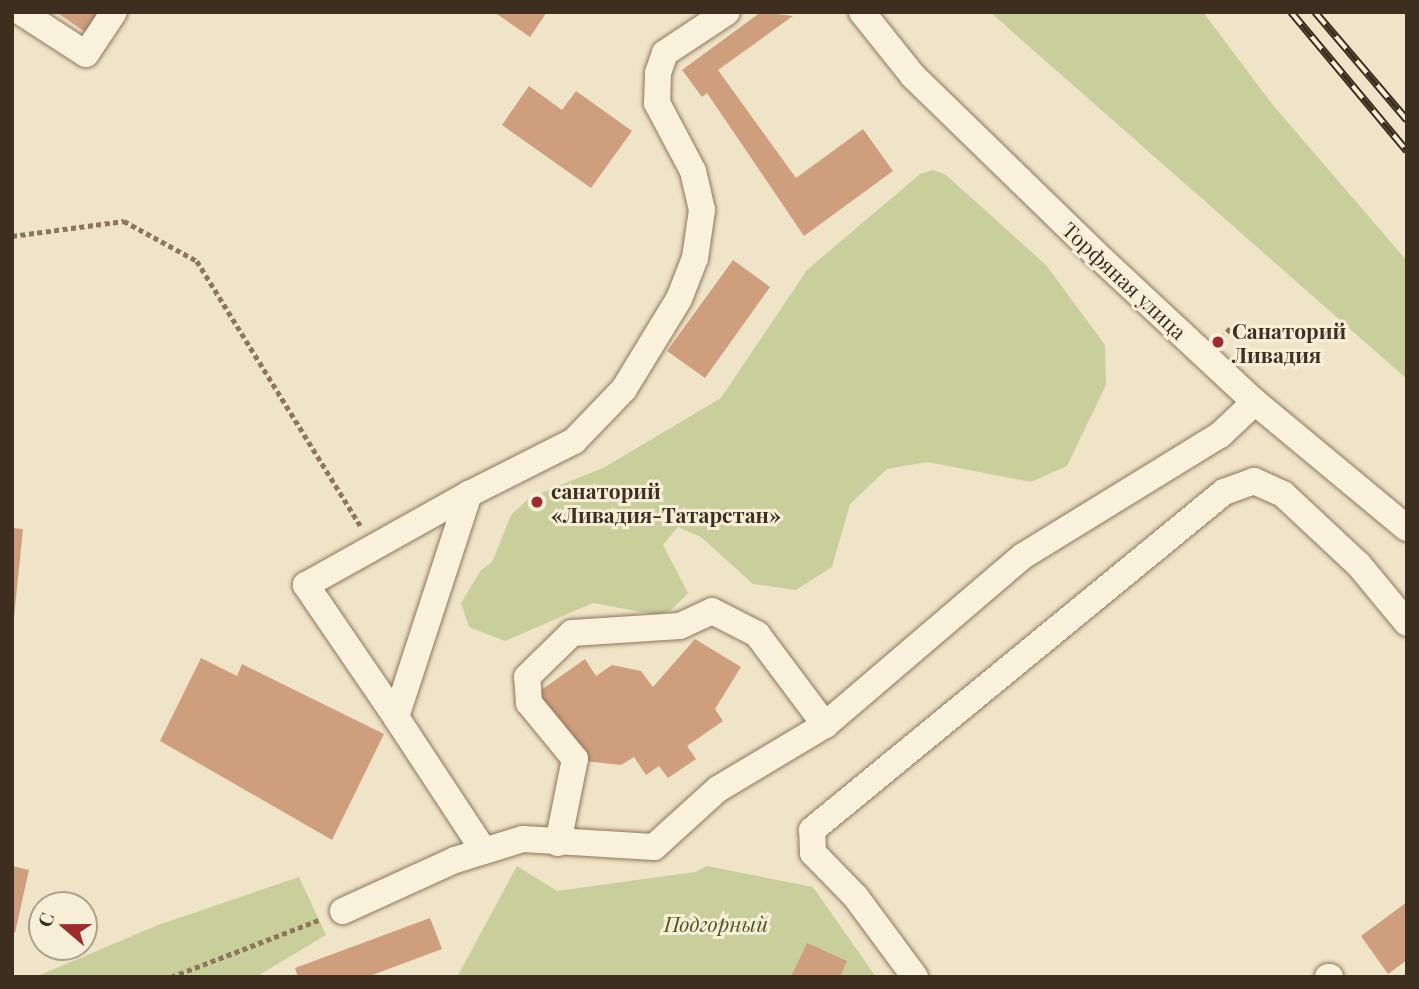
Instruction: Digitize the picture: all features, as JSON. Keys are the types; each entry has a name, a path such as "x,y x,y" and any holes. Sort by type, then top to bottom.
{"street":[{"path":"21,12 86,54 114,12"},
{"path":"484,852 306,585 470,494 574,441 624,389 679,299 695,258 702,210 693,171 657,103 658,73 665,53 727,12"},
{"name":"Торфяная улица","path":"862,12 913,76 1255,402 1407,528"},
{"path":"343,911 484,852 523,839 558,843 654,846 718,789 825,725 1023,556 1220,435 1255,402"},
{"path":"915,977 855,896 813,853 812,830 1224,492 1254,481 1283,494 1359,565 1407,624"},
{"path":"396,717 470,494"},
{"path":"558,843 575,759 529,703 527,677 572,633 680,626 712,611 757,634 825,725"}],"path":[{"path":"12,236 124,221 197,261 373,547"},
{"path":"1218,342 1232,326"},
{"path":"171,977 343,911"}],"green space":[{"path":"990,12 1203,12 1272,104 1407,261 1407,379"},
{"path":"933,170 946,175 1046,265 1105,345 1106,385 1067,466 1031,482 927,462 887,469 850,504 832,567 796,590 753,584 701,537 678,527 663,545 688,593 671,610 658,615 593,603 505,641 469,627 461,603 481,570 492,562 511,515 529,498 605,467 721,398 807,270 920,174"},
{"name":"Подгорный","path":"517,866 557,891 695,872 707,866 813,887 876,977 457,977"},
{"path":"299,877 326,935 256,977 35,977 73,961 98,961 98,950 158,925"}],"building":[{"path":"56,12 103,12 88,34"},
{"path":"494,12 547,12 530,37"},
{"path":"761,12 793,16 718,70 796,178 863,129 893,171 804,236 707,93 702,97 682,70"},
{"path":"529,86 562,110 576,91 632,131 591,188 502,125"},
{"path":"733,260 770,287 705,378 667,351"},
{"path":"12,528 23,529 14,617 12,617"},
{"path":"695,639 741,667 715,709 723,721 687,746 696,759 668,778 659,766 646,775 634,757 621,765 584,761 537,693 585,659 596,676 612,665 641,671 653,687"},
{"path":"201,658 237,676 242,664 384,734 332,840 160,741"},
{"path":"12,866 29,870 15,933 12,932"},
{"path":"1407,902 1407,960 1388,974 1361,936"},
{"path":"430,918 442,949 367,977 298,977 295,968"},
{"path":"807,943 847,961 840,977 791,977"}],"railway":[{"path":"1291,12 1407,151"},
{"path":"1315,12 1407,120"}],"place":[{"name":"Санаторий Ливадия","path":"1218,342"},
{"name":"санаторий «Ливадия-Татарстан»","path":"537,502"}]}
